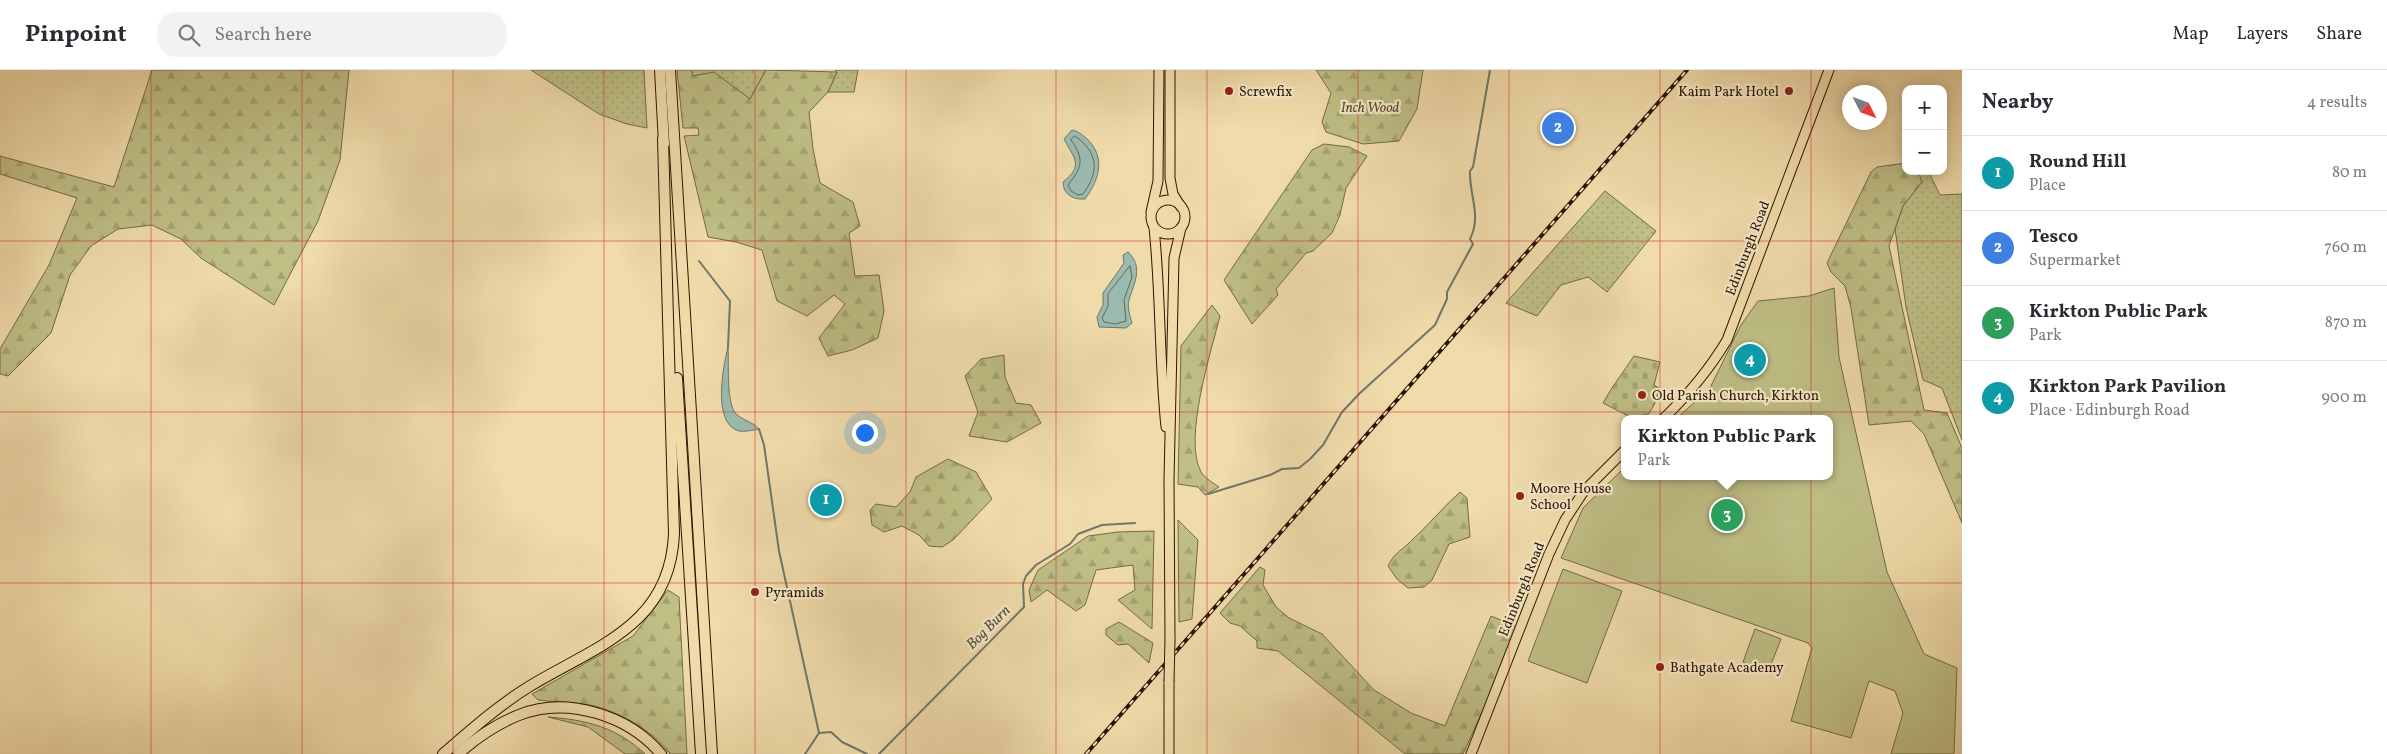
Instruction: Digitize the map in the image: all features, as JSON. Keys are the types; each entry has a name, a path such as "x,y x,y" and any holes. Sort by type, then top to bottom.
{"highway":[{"path":"443,754 482,720 530,686 610,643 626,631 650,605 668,570 674,534 660,70"},
{"path":"670,70 712,754"},
{"path":"663,139 701,754"},
{"path":"458,754 494,726 521,714 564,708 594,712 610,717 648,740 661,754"}],"main road":[{"path":"1159,70 1158,181 1151,220 1154,228 1159,270 1160,362 1170,459"},
{"path":"1169,754 1170,459 1174,258 1185,218 1182,207 1173,194 1170,178 1170,70"},
{"name":"Edinburgh Road","path":"1667,415 1688,394 1713,363 1727,340 1829,70"},
{"path":"1151,212 1158,203 1166,200 1175,202 1182,207"},
{"path":"1154,228 1168,235 1181,228"},
{"name":"Edinburgh Road","path":"1471,754 1549,554 1565,520 1584,491 1621,454"}],"green space":[{"path":"152,70 349,70 340,160 318,221 274,305 201,258 181,239 152,225 118,229 91,246 70,275 51,333 8,376 0,374 0,349 49,265 77,198 0,174 0,156 114,187"},
{"path":"531,70 644,70 647,128 627,124 599,114"},
{"path":"677,70 691,70 693,76 714,72 750,99 766,70 837,72 828,92 809,112 813,149 820,183 853,202 860,226 849,233 855,276 879,275 884,311 878,338 852,350 828,356 819,338 845,304 834,295 807,316 777,301 762,250 736,242 708,237 684,136 699,135 698,128 683,128"},
{"path":"691,70 766,70 750,99 714,73 692,76"},
{"path":"835,70 858,70 854,92 828,92 837,72"},
{"name":"Inch Wood","path":"1316,70 1423,70 1417,109 1399,141 1363,144 1326,132 1322,122 1331,93"},
{"path":"1324,144 1349,147 1367,156 1346,188 1340,215 1332,233 1313,251 1306,253 1276,289 1278,295 1252,324 1224,280 1312,150"},
{"path":"1902,164 1902,175 1919,175 1922,182 1903,206 1889,246 1924,410 1947,413 1962,448 1962,523 1924,434 1911,421 1869,425 1851,308 1845,286 1831,272 1827,263 1871,172 1877,167"},
{"path":"1919,175 1930,175 1940,195 1962,194 1962,440 1942,388 1923,380 1906,307 1895,229 1903,206 1921,182"},
{"path":"1605,191 1656,231 1607,292 1588,277 1561,285 1537,316 1506,303"},
{"path":"1834,288 1839,357 1887,572 1924,654 1957,668 1954,754 1891,754 1903,713 1895,691 1869,681 1851,738 1791,721 1812,648 1808,643 1561,558 1583,508 1621,471 1621,480 1833,480 1833,415 1680,415 1710,388 1741,325 1758,301 1809,296"},
{"path":"1212,305 1220,316 1200,395 1195,439 1196,457 1201,472 1219,487 1205,495 1198,487 1178,484 1181,346"},
{"path":"1004,355 1005,377 1016,403 1031,405 1041,423 1007,442 969,436 978,412 965,376 981,359"},
{"path":"1634,356 1660,362 1654,385 1659,388 1657,397 1647,415 1626,415 1603,403"},
{"path":"948,459 976,472 992,499 953,540 942,547 929,546 919,535 902,526 884,532 872,525 870,510 876,504 896,507 910,492 916,477"},
{"path":"1460,492 1467,498 1470,537 1449,544 1432,580 1424,587 1408,588 1397,579 1388,566 1390,562"},
{"path":"1178,520 1198,540 1192,619 1179,622"},
{"path":"1154,531 1152,629 1118,600 1135,590 1133,565 1096,570 1085,605 1076,611 1047,590 1031,602 1029,590 1038,570 1088,536 1118,532"},
{"path":"1260,567 1265,570 1263,585 1276,607 1289,618 1322,634 1374,690 1411,713 1445,726 1491,616 1520,628 1463,754 1405,754 1278,651 1257,648 1257,641 1240,626 1230,623 1220,613"},
{"path":"1563,569 1622,591 1587,683 1528,661"},
{"path":"668,590 679,597 687,754 670,754 654,737 632,721 608,710 584,704 538,700 532,694 633,636"},
{"path":"1119,622 1153,643 1149,663 1128,644 1118,645 1106,635 1106,629"},
{"path":"1755,629 1781,639 1768,672 1743,662"},
{"path":"548,717 576,720 600,726 623,737 645,754 625,754 588,727"}],"water":[{"path":"1072,130 1086,138 1096,152 1098,160 1097,176 1085,199 1077,199 1070,196 1063,187 1063,182 1074,171 1075,166 1073,156 1064,139"},
{"path":"1128,252 1136,263 1137,269 1128,303 1132,323 1126,328 1099,327 1097,317 1103,305 1103,293 1124,263 1123,255"},
{"path":"728,347 729,392 733,409 736,414 759,429 739,431 731,426 725,418 721,394"}],"waterway":[{"path":"1208,494 1270,475 1282,469 1299,468 1323,445 1342,412 1360,393 1435,325 1447,299 1447,292 1473,244 1470,239 1475,222 1475,214 1470,171 1473,167 1490,70"},
{"path":"699,261 730,301 728,347"},
{"path":"759,429 764,445 779,551 819,733"},
{"name":"Bog Burn","path":"879,754 1024,607 1023,584 1026,576 1036,565 1070,544 1078,534 1102,525 1135,523"},
{"path":"805,754 819,733 831,732 842,742 867,754"}],"railway":[{"path":"1086,754 1687,70"}],"place":[{"name":"Screwfix","path":"1229,91"},
{"name":"Kaim Park Hotel","path":"1789,91"},
{"name":"Tesco","path":"1558,128"},
{"name":"Kirkton Park Pavilion","path":"1750,360"},
{"name":"Old Parish Church, Kirkton","path":"1642,395"},
{"name":"Moore House School","path":"1520,496"},
{"name":"Round Hill","path":"826,500"},
{"name":"Kirkton Public Park","path":"1727,515"},
{"name":"Pyramids","path":"755,592"},
{"name":"Bathgate Academy","path":"1660,667"}]}
